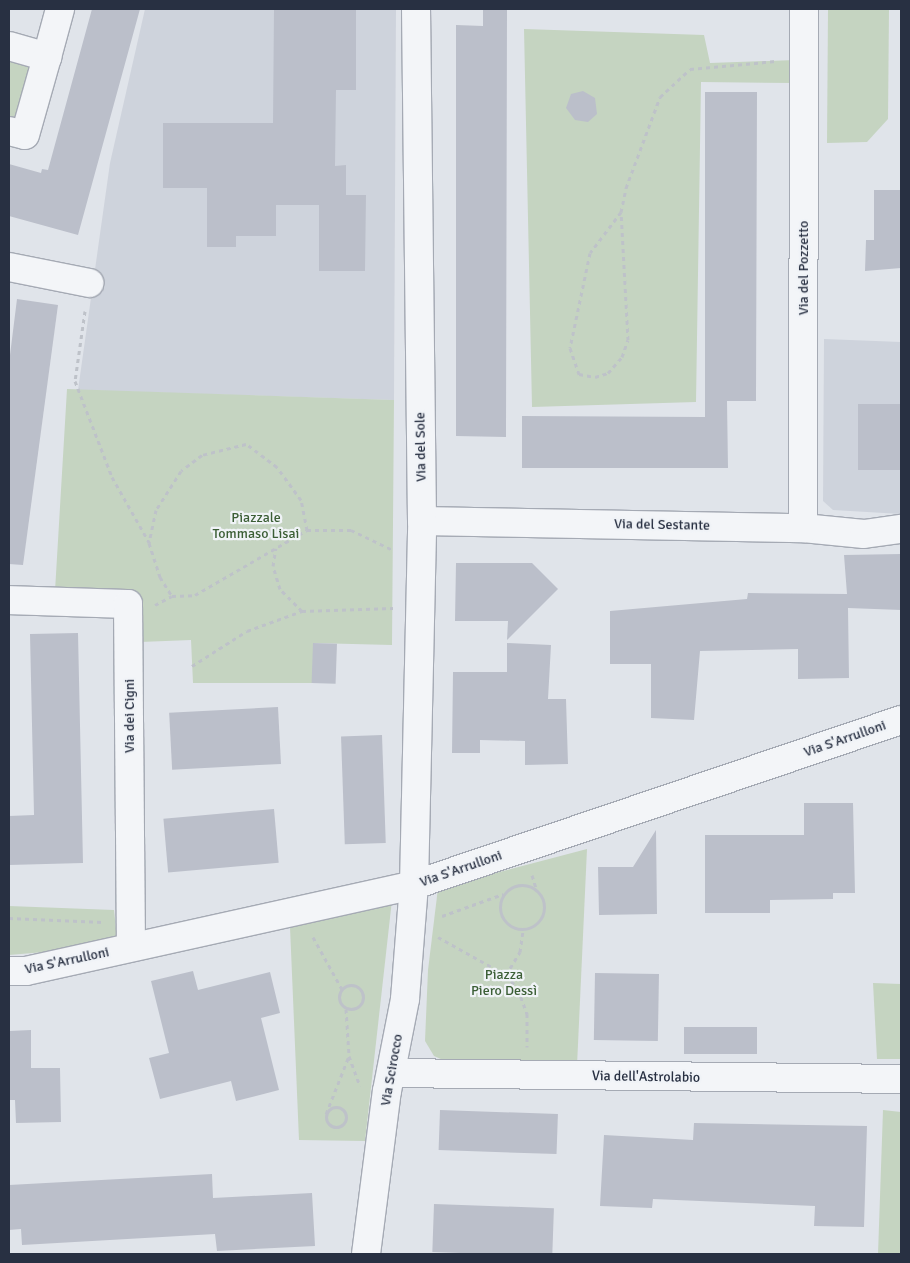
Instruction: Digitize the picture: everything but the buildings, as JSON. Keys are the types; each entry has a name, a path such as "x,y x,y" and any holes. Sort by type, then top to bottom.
{"street":[{"path":"9,131 25,135 60,9"},
{"name":"Via del Sole","path":"414,885 422,521 416,9"},
{"name":"Via del Pozzetto","path":"803,528 804,9"},
{"path":"9,46 47,57"},
{"path":"9,267 89,283"},
{"name":"Via del Sestante","path":"422,521 803,528 864,534 901,529"},
{"name":"Via dei Cigni","path":"9,600 128,604 131,936"},
{"name":"Via S'Arrulloni","path":"9,971 26,972 131,936 304,908 414,885 901,720"},
{"name":"Via Scirocco","path":"366,1254 386,1101 405,999 414,885"},
{"name":"Via dell'Astrolabio","path":"391,1073 901,1079"}],"path":[{"path":"621,212 590,253 570,348 579,374 595,377 608,373 622,357 628,340 621,212 626,188 660,97 690,69 804,58"},
{"path":"89,283 74,381 112,477 149,543 160,577 172,596 195,595 307,530 351,530 394,550 421,552"},
{"path":"149,543 156,510 181,471 202,455 246,444 278,467 301,500 307,530"},
{"path":"276,548 273,566 280,589 302,612"},
{"path":"394,550 394,559"},
{"path":"192,666 247,631 302,612 342,609 378,611 396,608 395,598"},
{"path":"504,894 500,915 509,926 523,930 541,919 544,912 542,897 524,885 516,885 504,894 442,914 438,937 506,974 518,989 527,1014 527,1076"},
{"path":"304,908 310,932 342,988 338,1000 346,1009 349,1056 355,1080 368,1099 386,1101"},
{"path":"9,918 131,936"},
{"path":"412,920 440,929"},
{"path":"506,974 520,952 523,930"},
{"path":"342,988 353,985 362,993 361,1005 354,1009 346,1009"},
{"path":"326,1114 333,1107 339,1107 346,1114 345,1121 334,1126 328,1123 326,1114 349,1056"}],"shaded area":[{"path":"145,9 396,9 394,400 78,390 110,163"},
{"path":"824,339 901,342 901,514 833,510 823,501"}],"green space":[{"path":"828,9 889,9 888,119 867,142 827,143"},
{"path":"524,29 704,35 710,63 795,60 794,83 701,82 696,402 532,407"},
{"path":"9,53 40,62 20,128 9,125"},
{"name":"Piazzale Tommaso Lisai","path":"67,389 394,400 392,645 313,643 314,683 193,683 191,640 140,642 138,592 55,591"},
{"name":"Piazza Piero Dessì","path":"587,849 577,1066 443,1060 434,1056 425,1041 428,970 438,888"},
{"path":"392,900 365,1141 299,1140 290,927"},
{"path":"9,906 114,910 117,938 68,950 9,955"},
{"path":"873,983 901,984 901,1059 877,1059"},
{"path":"883,1110 901,1112 901,1254 878,1254"}]}
